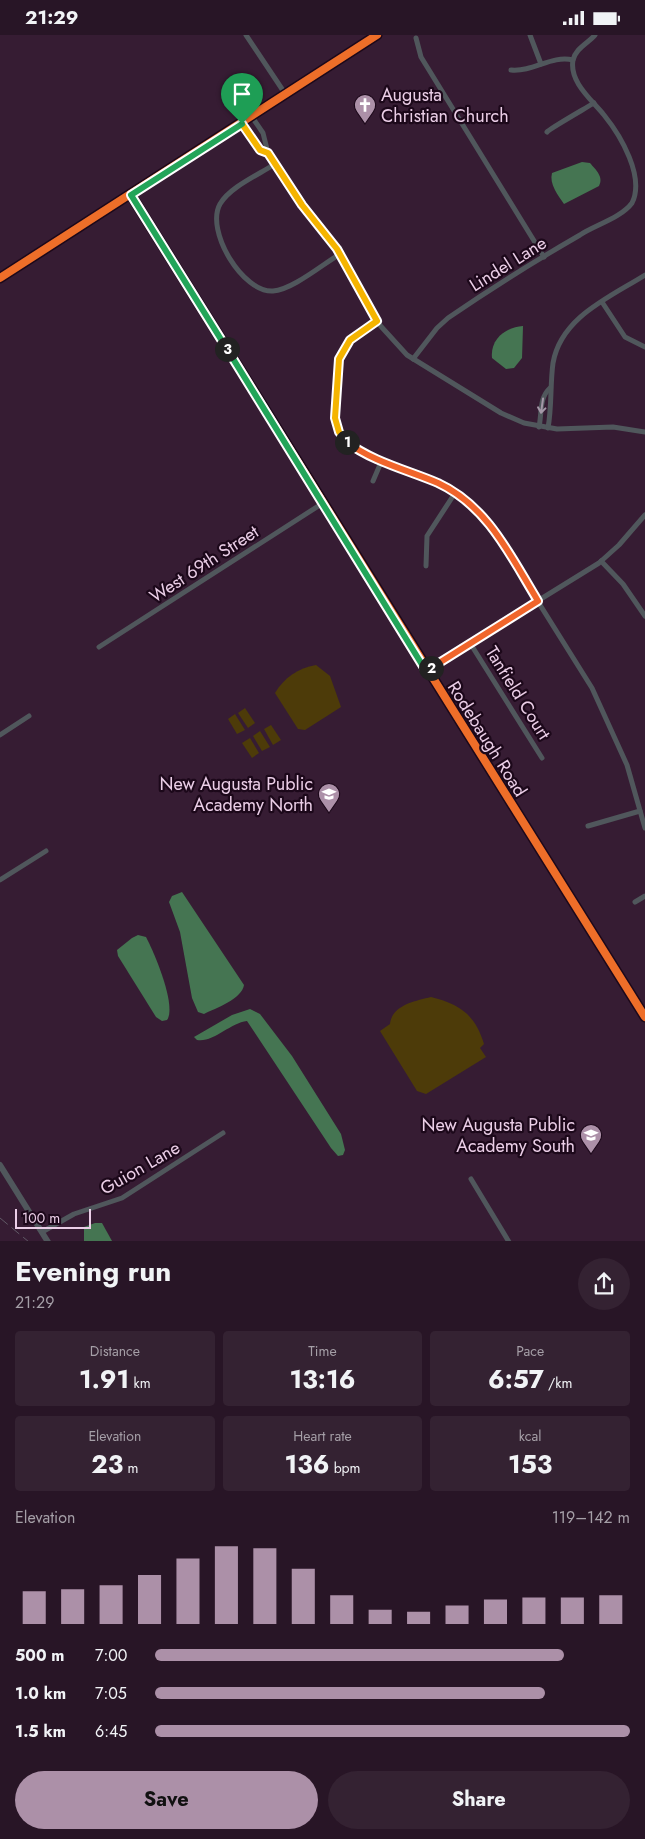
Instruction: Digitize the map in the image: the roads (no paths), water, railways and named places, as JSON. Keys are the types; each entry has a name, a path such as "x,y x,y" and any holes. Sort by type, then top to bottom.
{"main road":[{"path":"0,278 242,124 377,35"}],"street":[{"path":"246,35 286,95"},
{"path":"530,35 541,64"},
{"path":"547,132 550,127 570,119 594,103 576,79 574,60 579,49 595,35"},
{"path":"416,38 421,57 544,257"},
{"path":"512,70 526,70 554,60 574,60"},
{"name":"Lindel Lane","path":"413,359 437,328 448,318 629,206 638,189 636,168 611,124 594,103"},
{"path":"252,117 263,133 268,153 302,205 340,254 377,321 392,340 413,359 501,413 519,421 548,428 613,427 645,432"},
{"path":"242,124 260,150 268,153"},
{"path":"275,164 228,195 220,204 216,214 215,224 218,236 242,276 257,288 277,291 340,254"},
{"name":"Rodebaugh Road","path":"131,195 426,671 645,1017"},
{"path":"548,428 552,397 550,388 555,355 564,336 577,319 645,275"},
{"path":"602,302 625,337 645,347"},
{"path":"377,321 350,340 341,353 336,385 335,418 339,432 346,441 382,460 455,493 474,507 490,525 592,688 626,765 645,828"},
{"path":"539,427 545,392 550,388"},
{"path":"373,481 382,460"},
{"path":"426,566 427,536 455,493"},
{"name":"West 69th Street","path":"99,647 323,503"},
{"path":"426,671 601,561 619,545 645,515"},
{"path":"601,561 623,584 645,616"},
{"name":"Tanfield Court","path":"470,643 542,758"},
{"path":"0,735 29,716"},
{"path":"588,826 640,811"},
{"path":"0,880 46,851"},
{"path":"635,902 645,896"},
{"name":"Guion Lane","path":"42,1232 74,1214 122,1199 223,1133"},
{"path":"0,1165 48,1241"},
{"path":"471,1179 509,1241"}],"railway":[{"path":"0,1218 28,1241"}],"place":[{"name":"Augusta Christian Church","path":"365,124"},
{"name":"New Augusta Public Academy North","path":"329,813"},
{"name":"New Augusta Public Academy South","path":"591,1154"}]}
